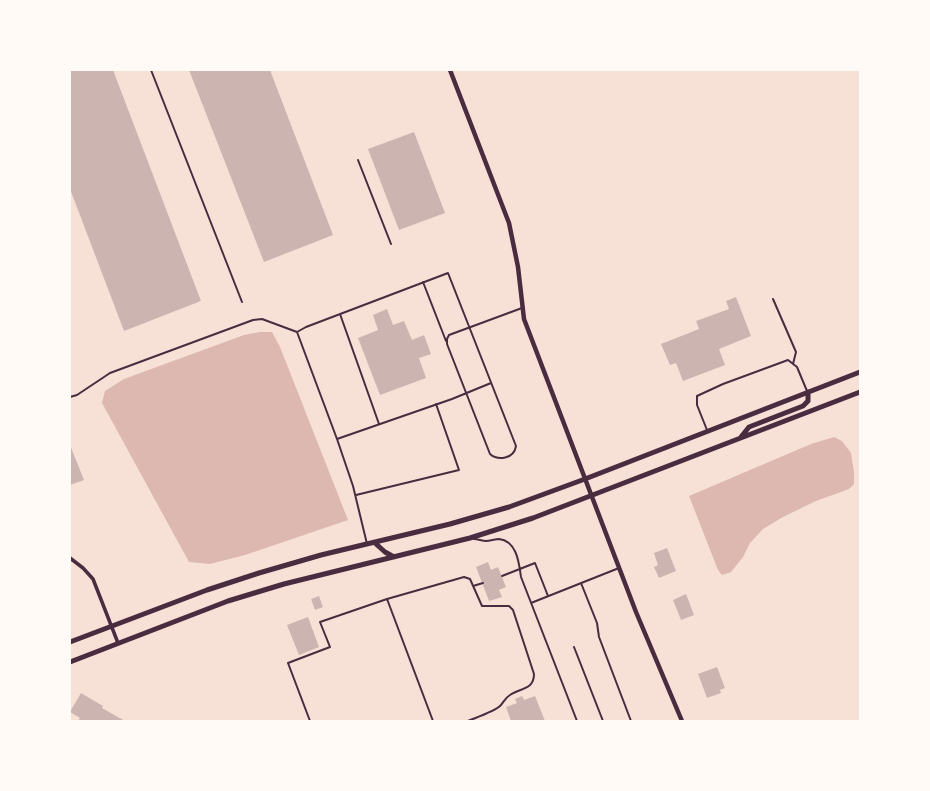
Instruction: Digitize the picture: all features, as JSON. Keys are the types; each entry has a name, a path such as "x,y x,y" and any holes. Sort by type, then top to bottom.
{"main road":[{"path":"70,642 207,590 259,573 450,524 509,507 860,372"},
{"path":"740,438 749,427 803,406 808,400 808,392"},
{"path":"70,662 228,601 284,584 470,538 533,518 860,392"},
{"path":"375,543 385,552 394,557"}],"street":[{"path":"450,70 509,223 518,267 524,319 636,612 682,721"},
{"path":"70,558 83,568 93,579 118,644"}],"lane":[{"path":"151,70 242,302"},
{"path":"358,160 391,244"},
{"path":"297,332 306,326 340,314 423,282 448,273 516,446 515,451 512,454 501,459 494,458 490,454 423,282"},
{"path":"773,299 796,352 793,364"},
{"path":"447,344 449,335 523,308"},
{"path":"340,314 380,424"},
{"path":"70,397 77,395 110,373 253,320 262,319 297,332 337,439 356,496 368,545"},
{"path":"707,432 697,405 697,396 723,384 788,360 797,366 808,392"},
{"path":"337,439 491,383"},
{"path":"356,496 459,470 436,404"},
{"path":"470,538 486,541 499,539 508,542 515,550 519,562 521,577 577,721"},
{"path":"502,576 535,563 548,596"},
{"path":"531,603 619,568"},
{"path":"310,721 288,664 330,647 320,622 387,599 464,577 470,579 482,606 509,606 513,610 534,674 534,680 530,685 510,694 499,707 468,721"},
{"path":"473,586 483,583"},
{"path":"581,583 597,623 599,637 631,721"},
{"path":"387,599 433,721"},
{"path":"574,647 603,721"}],"shaded area":[{"path":"260,332 272,332 280,347 348,520 245,555 210,564 189,562 102,403 105,391 124,379 244,335"},
{"path":"834,437 842,441 851,453 854,484 849,489 816,501 783,517 763,529 750,543 743,557 731,572 722,575 718,570 689,496 811,444"}],"building":[{"path":"70,70 113,70 201,301 124,331 70,189"},
{"path":"189,70 270,70 333,235 264,262"},
{"path":"414,132 445,213 399,230 368,149"},
{"path":"736,297 751,336 719,349 725,365 683,381 676,363 670,365 661,344 699,329 696,321 729,309 726,301"},
{"path":"387,309 393,325 404,321 412,340 424,335 431,354 419,358 426,378 380,395 358,338 378,330 373,315"},
{"path":"70,445 84,480 70,485"},
{"path":"667,548 676,571 659,578 654,567 658,565 654,553"},
{"path":"488,562 491,570 498,567 506,587 499,590 502,597 489,601 476,567"},
{"path":"686,594 694,615 681,620 673,600"},
{"path":"319,596 323,607 315,610 311,599"},
{"path":"308,617 319,647 299,655 287,625"},
{"path":"717,667 725,688 720,690 721,693 707,698 698,674"},
{"path":"81,693 103,706 102,708 125,721 78,721 80,718 70,712"},
{"path":"522,696 524,700 535,696 545,721 511,721 506,707 517,703 515,699"}]}
